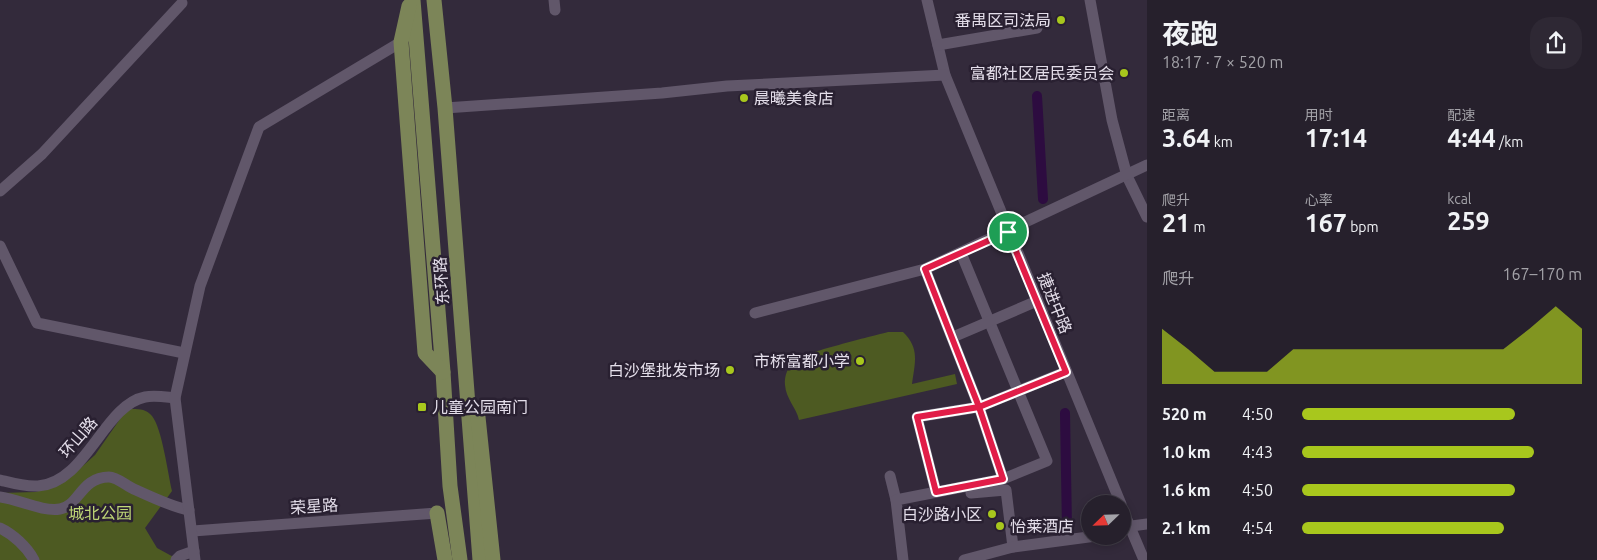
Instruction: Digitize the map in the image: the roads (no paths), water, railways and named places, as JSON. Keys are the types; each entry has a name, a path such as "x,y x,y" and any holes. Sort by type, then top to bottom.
{"main road":[{"path":"411,0 401,42 425,352 443,372"},
{"name":"东环路","path":"411,0 448,450 460,556"},
{"path":"434,0 442,70 450,107 493,560"},
{"path":"438,0 438,31"},
{"name":"东环路","path":"450,107 470,450 480,560"},
{"path":"448,450 470,450"},
{"path":"437,513 475,512 484,481"},
{"path":"437,513 460,556"},
{"path":"437,513 445,560"}],"street":[{"name":"捷进中路","path":"927,0 944,75 1117,495"},
{"path":"1090,0 1112,120 1127,176 1147,217"},
{"path":"0,191 42,154 182,3"},
{"path":"938,45 1037,28"},
{"path":"176,560 180,556 194,555 193,531 176,398 184,353 200,286 259,128 401,42"},
{"path":"450,107 662,93 727,86 944,75"},
{"path":"755,313 925,269 1008,232 1147,165"},
{"path":"0,246 37,323 184,353"},
{"path":"896,500 1003,479 1047,461 961,253"},
{"path":"925,269 979,407 1003,479"},
{"path":"953,338 1037,301"},
{"path":"936,492 917,417 979,407 1066,372"},
{"name":"环山路","path":"0,480 22,485 39,486 54,481 68,472 84,457 130,404 143,397 176,398"},
{"path":"890,476 896,500 903,560"},
{"path":"0,497 60,510 68,505 85,485 95,480 113,477 135,490 169,502 180,509 189,510"},
{"path":"971,494 1006,490 1013,548"},
{"name":"荣星路","path":"193,531 437,513"},
{"path":"1131,526 1147,524"},
{"path":"0,528 10,533 31,553 34,560"},
{"path":"1131,535 1144,560"},
{"path":"964,560 1013,548 1081,538"}],"waterway":[{"path":"1037,96 1043,199"},
{"path":"1065,413 1067,528"}],"place":[{"name":"番禺区司法局","path":"1061,20"},
{"name":"富都社区居民委员会","path":"1124,73"},
{"name":"晨曦美食店","path":"744,98"},
{"name":"市桥富都小学","path":"860,361"},
{"name":"白沙堡批发市场","path":"730,370"},
{"name":"儿童公园南门","path":"422,407"},
{"name":"白沙路小区","path":"992,514"},
{"name":"怡莱酒店","path":"1000,526"}],"park label":[{"name":"城北公园","path":"100,513"}]}
